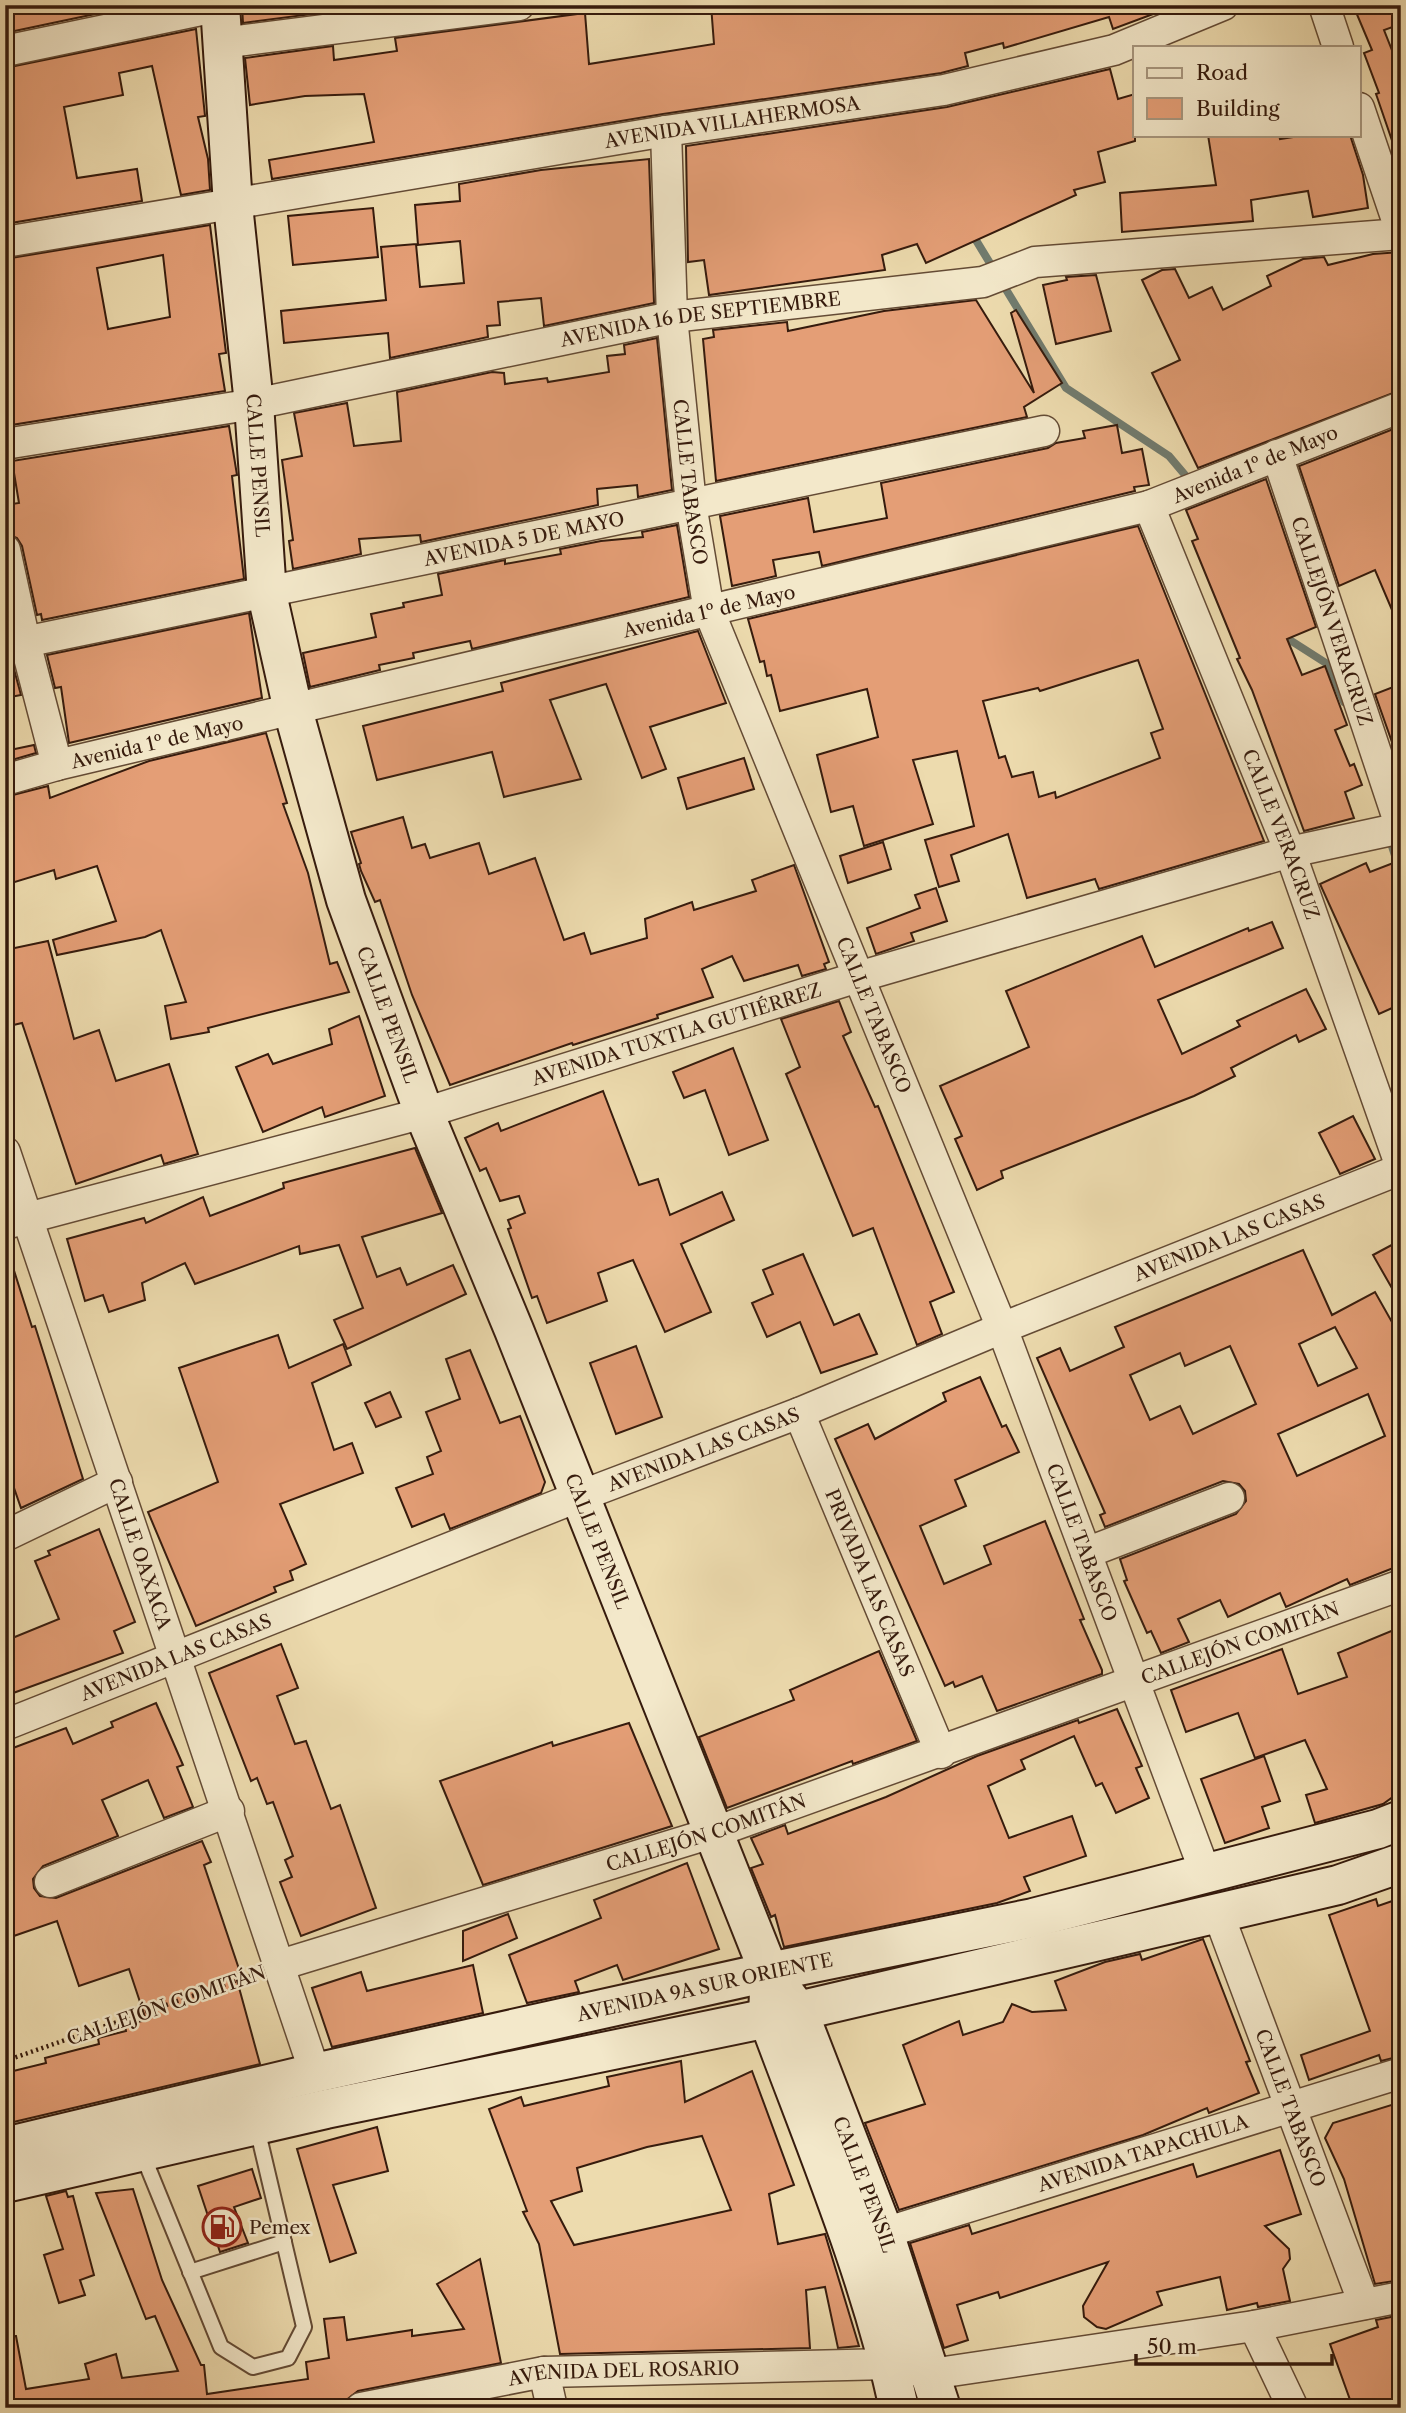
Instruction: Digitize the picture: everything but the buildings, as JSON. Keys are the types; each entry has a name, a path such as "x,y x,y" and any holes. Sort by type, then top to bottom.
{"main road":[{"name":"CALLE PENSIL","path":"220,6 233,205 254,404 267,594 293,710 346,900 424,1113 769,1972 889,2364 899,2408"},
{"name":"AVENIDA 9A SUR ORIENTE","path":"5,2147 315,2073 769,1972 1033,1917 1378,1829 1401,1820"},
{"path":"5,2183 257,2126 783,2014 1338,1885 1401,1863"},
{"name":"CALLE PENSIL","path":"783,2014 884,2233 936,2391"}],"street":[{"path":"222,43 519,5"},
{"name":"AVENIDA VILLAHERMOSA","path":"5,242 666,131 895,95 944,90 1114,50 1223,5"},
{"path":"1324,5 1338,46"},
{"path":"5,51 220,6"},
{"path":"1360,111 1401,233"},
{"name":"CALLE TABASCO","path":"666,131 672,317 691,504 709,611 1002,1328 1205,1872"},
{"name":"AVENIDA 16 DE SEPTIEMBRE","path":"5,444 254,404 672,317 983,282 1035,262 1401,233"},
{"name":"Avenida 1º de Mayo","path":"5,780 57,765 1161,501 1401,407"},
{"name":"AVENIDA 5 DE MAYO","path":"15,644 267,594 1044,431"},
{"name":"CALLEJÓN VERACRUZ","path":"1277,455 1398,828"},
{"name":"CALLE VERACRUZ","path":"1161,501 1290,852 1401,1168"},
{"path":"5,550 15,644 57,765"},
{"name":"AVENIDA TUXTLA GUTIÉRREZ","path":"17,1221 424,1113 858,977 1290,852 1398,828"},
{"name":"CALLE OAXACA","path":"5,1152 17,1221 117,1482 315,2073"},
{"name":"AVENIDA LAS CASAS","path":"5,1725 580,1496 799,1413 1002,1328 1401,1168"},
{"name":"PRIVADA LAS CASAS","path":"799,1413 941,1753"},
{"path":"5,1536 117,1482"},
{"path":"1087,1553 1229,1498"},
{"name":"CALLEJÓN COMITÁN","path":"280,1965 715,1832 941,1753 1401,1585"},
{"path":"50,1882 229,1811"},
{"name":"CALLE TABASCO","path":"1219,1913 1364,2304"},
{"name":"AVENIDA TAPACHULA","path":"884,2233 1401,2073"},
{"path":"936,2391 1401,2297"},
{"path":"1254,2326 1293,2408"},
{"name":"AVENIDA DEL ROSARIO","path":"361,2408 544,2372 889,2364 936,2391"},
{"path":"544,2372 552,2408"}],"lane":[{"path":"142,2152 221,2347 253,2367 288,2358 304,2327 257,2126"},
{"path":"190,2272 284,2242"}],"path":[{"name":"CALLEJÓN COMITÁN","path":"5,2061 280,1965"}],"waterway":[{"path":"971,232 1066,388 1169,456 1191,482"},
{"path":"1282,635 1329,665 1344,702"},
{"path":"1389,837 1400,871"}],"place":[{"name":"Pemex","path":"222,2227"}]}
